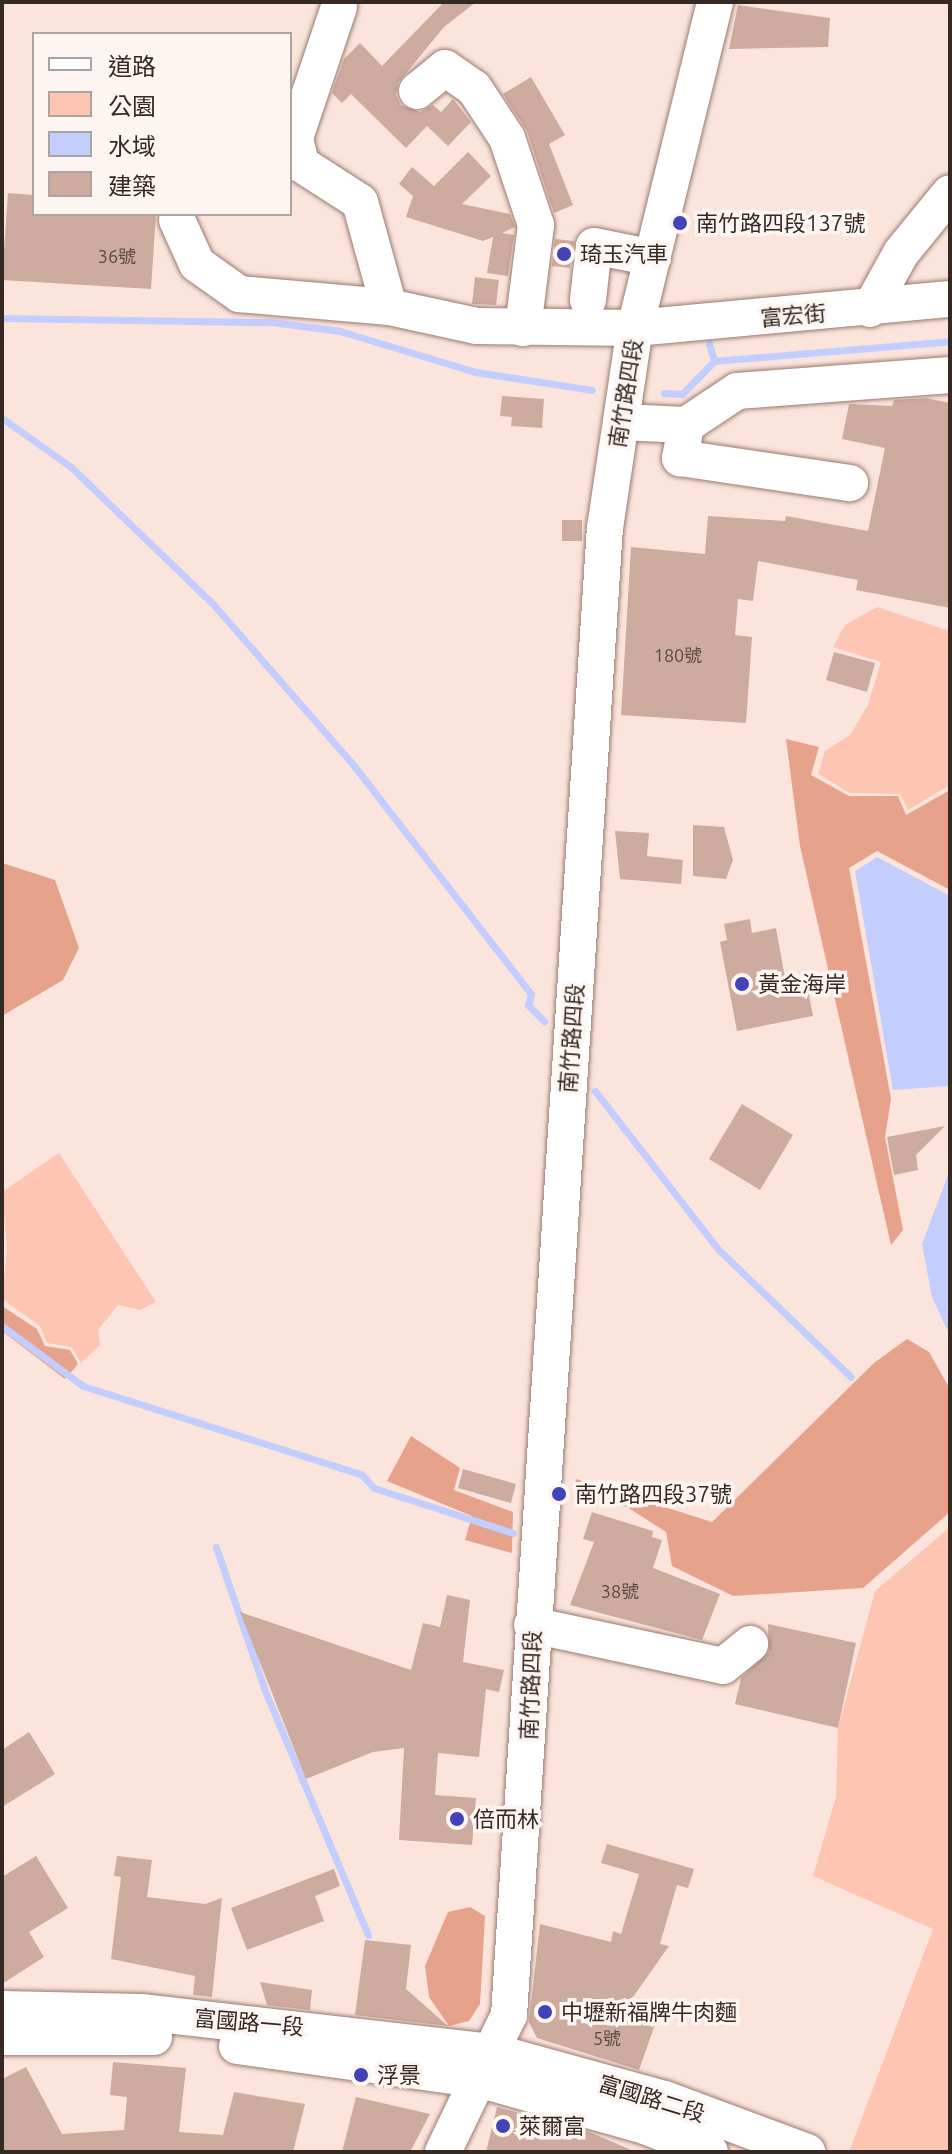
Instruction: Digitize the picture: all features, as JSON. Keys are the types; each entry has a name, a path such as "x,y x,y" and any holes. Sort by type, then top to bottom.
{"street":[{"name":"南竹路四段","path":"443,2152 488,2066 509,2015 605,528 635,328 715,2"},
{"path":"339,7 295,138 301,164 360,202 389,307"},
{"path":"417,91 445,68 474,88 507,138 536,225 523,328"},
{"path":"870,309 901,253 950,193"},
{"name":"富宏街","path":"177,220 197,264 239,294 389,307 476,326 635,328 870,309 950,299"},
{"path":"588,300 594,246 653,258"},
{"path":"621,422 686,425 737,391 950,375"},
{"path":"686,425 680,458 850,483"},
{"path":"532,1625 723,1666 750,1644"},
{"name":"富國路一段","path":"2,2009 141,2012 488,2066"},
{"name":"富國路一段","path":"2,2037 138,2036 488,2066"},
{"name":"富國路二段","path":"488,2066 710,2152"},
{"name":"富國路二段","path":"488,2066 665,2099 807,2152"}],"green space":[{"path":"877,607 950,631 950,785 908,810 900,794 850,793 818,774 825,751 850,735 868,705 881,662 833,647 845,625"},
{"path":"59,1153 156,1302 140,1310 118,1305 98,1330 100,1345 81,1363 72,1347 47,1343 40,1326 2,1299 7,1249 2,1192"},
{"path":"950,1527 950,2152 849,2152 933,1929 813,1876 836,1797 838,1728 875,1591"}],"shaded area":[{"path":"786,739 819,747 811,775 849,796 898,796 906,815 950,790 950,890 877,851 849,868 891,1099 885,1137 903,1230 891,1245 800,846"},
{"path":"2,863 55,880 79,948 63,980 2,1016"},
{"path":"2,1306 37,1329 45,1346 70,1350 78,1364 65,1379 2,1331"},
{"path":"907,1339 929,1352 950,1389 950,1512 863,1588 733,1596 672,1566 666,1532 627,1507 574,1492 576,1479 712,1522 874,1363"},
{"path":"411,1436 460,1468 454,1490 513,1512 512,1553 465,1540 472,1516 387,1481"},
{"path":"470,1907 485,1916 480,2004 469,2021 449,2026 429,1997 425,1966 448,1912"}],"water":[{"path":"877,857 950,896 950,1086 893,1090 855,871"},
{"path":"950,1170 950,1336 932,1297 922,1244"}],"building":[{"path":"444,2 476,2 444,27 398,83 396,95 401,105 420,112 433,105 441,112 453,99 471,122 448,146 427,126 406,148 351,94 342,103 332,93 344,59 360,43 382,66"},
{"path":"738,5 830,18 828,47 729,49"},
{"path":"531,77 565,135 549,144 573,205 554,213 527,131 503,94"},
{"path":"468,152 491,176 462,204 510,214 515,227 502,233 514,235 508,276 487,273 493,237 483,241 406,217 413,196 399,184 412,167 434,186"},
{"path":"8,193 32,195 32,216 156,216 151,289 2,280"},
{"path":"555,239 574,241 570,268 552,266"},
{"path":"475,277 499,280 496,305 472,304"},
{"path":"502,396 544,399 542,428 511,426 512,417 500,416"},
{"path":"926,398 950,403 950,608 856,590 858,580 758,561 753,601 738,599 735,635 752,637 746,723 621,715 631,547 705,554 708,516 785,521 786,516 868,531 885,448 842,439 849,404 892,406 894,400"},
{"path":"562,520 582,520 582,541 562,541"},
{"path":"834,652 875,663 867,692 826,680"},
{"path":"693,825 724,827 733,860 726,879 693,876"},
{"path":"615,831 649,833 647,856 683,860 681,884 620,879"},
{"path":"750,919 752,933 776,928 786,983 806,979 813,1016 737,1031 720,942 727,940 724,924"},
{"path":"742,1104 793,1135 760,1190 709,1159"},
{"path":"945,1126 916,1155 918,1170 894,1175 887,1137"},
{"path":"463,1469 516,1484 511,1503 458,1488"},
{"path":"592,1512 653,1531 652,1537 662,1540 653,1568 720,1594 702,1640 570,1605 594,1542 583,1539"},
{"path":"447,1595 470,1600 463,1662 504,1670 499,1692 486,1689 479,1757 438,1753 435,1795 476,1798 472,1845 399,1840 404,1748 373,1752 306,1779 240,1612 411,1670 423,1623 440,1627"},
{"path":"768,1624 856,1643 838,1728 735,1704 741,1678 769,1652"},
{"path":"29,1732 55,1774 2,1807 2,1750"},
{"path":"607,1844 694,1869 688,1888 677,1885 660,1944 669,1946 628,2004 659,2013 639,2070 537,2038 529,2022 540,1924 611,1942 613,1931 621,1934 639,1874 601,1863"},
{"path":"36,1856 68,1908 29,1932 44,1957 2,1984 2,1877"},
{"path":"117,1856 152,1860 147,1897 205,1904 222,1898 212,1997 193,1995 195,1976 111,1959 121,1877 114,1876"},
{"path":"334,1869 340,1886 315,1896 324,1921 247,1950 231,1908"},
{"path":"365,1940 411,1945 406,1989 448,2026 355,2015"},
{"path":"260,1982 312,1990 310,2010 267,2005"},
{"path":"113,2062 186,2068 179,2132 223,2135 234,2092 305,2104 293,2152 2,2152 2,2079 26,2067 62,2134 124,2130 127,2097 110,2095"},
{"path":"356,2097 430,2114 410,2152 342,2152"},
{"path":"497,2107 587,2131 636,2152 486,2152"}],"waterway":[{"path":"2,318 271,322 340,331 476,372 592,390"},
{"path":"664,393 682,394 714,361 950,341"},
{"path":"709,343 714,361"},
{"path":"2,418 71,467 213,604 355,767 531,994 528,1005 544,1021"},
{"path":"595,1091 719,1250 851,1377"},
{"path":"2,1326 83,1386 361,1474 374,1488 513,1533"},
{"path":"216,1547 265,1691 368,1935"}],"place":[{"name":"南竹路四段137號","path":"680,223"},
{"name":"琦玉汽車","path":"564,254"},
{"name":"黃金海岸","path":"742,984"},
{"name":"南竹路四段37號","path":"559,1494"},
{"name":"倍而林","path":"457,1819"},
{"name":"中壢新福牌牛肉麵","path":"545,2012"},
{"name":"浮景","path":"361,2075"},
{"name":"萊爾富","path":"503,2126"}]}
